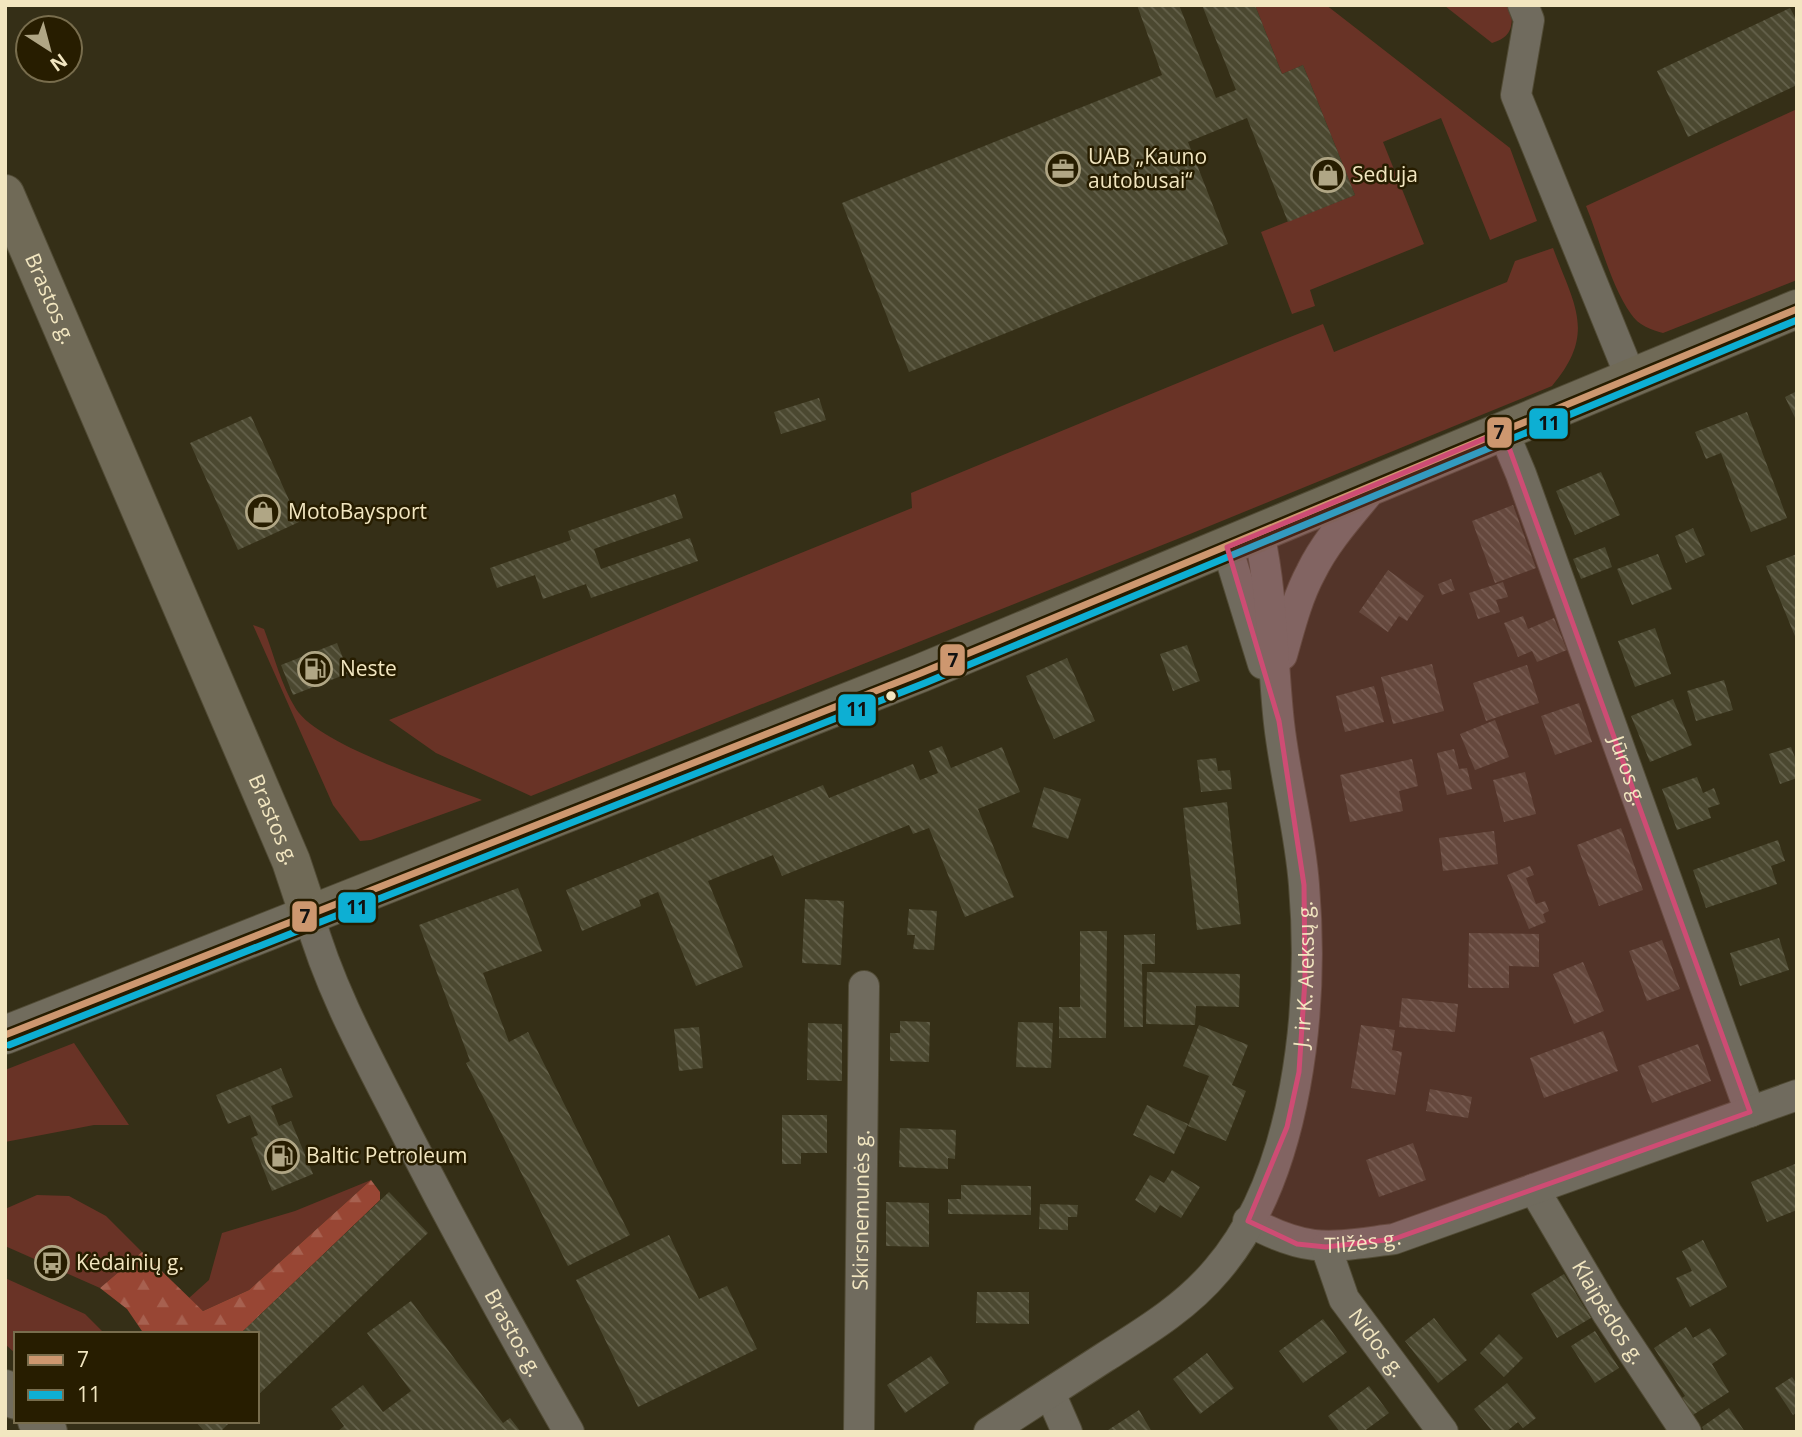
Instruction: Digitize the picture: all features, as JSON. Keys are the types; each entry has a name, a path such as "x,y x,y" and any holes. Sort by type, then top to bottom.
{"main road":[{"name":"Brastos g.","path":"5,194 260,787 309,915"},
{"path":"5,1035 921,673 1797,309"}],"street":[{"path":"1523,5 1529,20 1516,95 1631,378"},
{"name":"Jūros g.","path":"1503,431 1521,474 1750,1112"},
{"name":"J. ir K. Aleksų g.","path":"1277,673 1294,610 1310,572 1322,551 1373,487"},
{"name":"J. ir K. Aleksų g.","path":"1243,540 1269,577 1279,721"},
{"name":"J. ir K. Aleksų g.","path":"1243,540 1279,721 1304,885 1305,979 1299,1072 1287,1127 1271,1175 1248,1221"},
{"name":"Brastos g.","path":"309,915 323,964 385,1091 498,1311 569,1432"},
{"name":"Skirsnemunės g.","path":"859,1432 864,986"},
{"name":"Tilžės g.","path":"1248,1221 1297,1244 1326,1247 1395,1240 1797,1095"},
{"name":"Klaipėdos g.","path":"1534,1189 1607,1313 1686,1432"},
{"path":"989,1432 1181,1307 1219,1268 1248,1221"},
{"name":"Nidos g.","path":"1326,1247 1345,1299 1443,1432"},
{"path":"1050,1393 1067,1432"}],"highlighted area":[{"path":"1503,431 1750,1112 1394,1239 1326,1247 1297,1244 1248,1221 1287,1127 1299,1072 1305,979 1304,885 1279,721 1227,547"}],"shaded area":[{"path":"1255,5 1326,5 1510,148 1537,221 1490,240 1441,118 1383,142 1424,244 1310,290 1315,306 1292,314 1261,232 1355,195 1303,65 1282,74"},
{"path":"1511,5 1512,19 1508,34 1492,43 1445,6"},
{"path":"1797,109 1797,280 1663,333 1641,324 1631,314 1617,289 1586,206"},
{"path":"1553,248 1574,303 1578,334 1566,367 1552,386 1190,534 531,796 436,753 389,720 912,508 911,493 1265,347 1323,324 1334,352 1507,282 1515,261"},
{"path":"253,625 264,629 286,690 296,709 309,723 381,762 482,800 371,840 360,841 333,805"},
{"path":"74,1043 129,1125 94,1125 5,1142 5,1070"},
{"path":"371,1180 249,1290 203,1311 189,1298 209,1280 222,1233 295,1211"},
{"path":"37,1195 69,1196 106,1216 142,1252 100,1288 5,1246 5,1209"},
{"path":"5,1278 85,1314 103,1332 14,1332 14,1352 5,1344"}],"green space":[{"path":"371,1180 380,1192 380,1200 242,1332 143,1332 127,1309 100,1288 142,1252 203,1311 249,1290"}],"building":[{"name":"UAB „Kauno autobusai“","path":"1137,5 1179,5 1216,98 1236,90 1202,5 1255,5 1282,74 1303,65 1355,195 1288,222 1247,118 1188,142 1228,244 909,372 842,203 1162,75"},
{"path":"1790,8 1797,21 1797,85 1688,137 1657,71"},
{"path":"1797,391 1797,422 1785,397"},
{"path":"819,398 826,420 781,434 774,412"},
{"path":"1747,412 1787,518 1751,532 1721,453 1706,459 1695,432"},
{"path":"251,416 299,522 238,550 190,443"},
{"path":"1601,472 1620,515 1575,535 1556,491"},
{"path":"675,494 683,518 594,549 601,569 690,538 698,561 591,598 586,584 543,599 535,575 497,588 490,568 571,540 568,531"},
{"path":"1513,505 1536,568 1495,583 1472,521"},
{"path":"1693,528 1705,555 1686,563 1675,536"},
{"path":"1605,547 1612,567 1581,579 1573,559"},
{"path":"1658,554 1672,589 1632,605 1617,569"},
{"path":"1797,554 1797,641 1766,566"},
{"path":"1388,570 1424,596 1407,621 1399,616 1388,632 1359,612"},
{"path":"1451,579 1455,590 1442,595 1438,584"},
{"path":"1503,582 1508,597 1496,600 1500,612 1478,619 1469,593"},
{"path":"1523,616 1528,629 1554,618 1567,650 1537,662 1532,651 1518,657 1504,623"},
{"path":"1655,628 1671,674 1635,687 1618,641"},
{"path":"337,643 349,673 293,695 281,665"},
{"path":"1187,645 1200,681 1173,691 1160,654"},
{"path":"1067,658 1095,721 1054,739 1026,676"},
{"path":"1432,664 1444,711 1393,724 1381,677"},
{"path":"1527,665 1539,703 1486,721 1473,683"},
{"path":"1724,680 1733,710 1696,721 1687,691"},
{"path":"1374,686 1384,722 1345,732 1336,696"},
{"path":"1673,699 1692,745 1650,762 1631,716"},
{"path":"1579,703 1592,742 1555,755 1541,716"},
{"path":"1495,720 1509,757 1475,770 1460,734"},
{"path":"942,746 951,768 1002,747 1020,792 978,809 1014,897 965,917 929,828 913,834 909,825 782,876 773,855 708,881 743,967 696,986 658,892 639,900 641,906 582,931 566,890 823,785 829,798 913,764 920,780 938,773 929,751"},
{"path":"1791,747 1797,763 1797,778 1780,784 1769,754"},
{"path":"1454,749 1459,769 1467,768 1472,789 1447,795 1437,753"},
{"path":"1216,758 1218,771 1230,770 1232,789 1201,792 1197,760"},
{"path":"1412,759 1418,786 1399,791 1403,811 1350,822 1340,775"},
{"path":"1525,772 1536,814 1504,822 1493,780"},
{"path":"1697,777 1703,793 1714,788 1720,804 1708,808 1711,818 1677,830 1662,789"},
{"path":"1044,787 1081,799 1068,839 1032,827"},
{"path":"1227,802 1241,924 1197,930 1183,808"},
{"path":"1621,828 1643,890 1599,906 1577,845"},
{"path":"1494,831 1498,864 1443,871 1439,838"},
{"path":"1778,840 1785,861 1771,866 1777,884 1706,908 1693,870"},
{"path":"1530,866 1534,875 1526,878 1536,904 1545,901 1549,911 1543,914 1546,922 1529,929 1507,875"},
{"path":"518,888 542,951 483,973 509,1042 528,1032 630,1235 568,1266 466,1063 470,1061 419,925"},
{"path":"805,899 844,901 841,965 802,963"},
{"path":"909,909 937,911 934,950 913,949 915,935 907,935"},
{"path":"1080,931 1107,931 1106,1038 1059,1038 1059,1007 1080,1007"},
{"path":"1469,933 1539,934 1539,967 1509,966 1509,988 1468,988"},
{"path":"1155,934 1155,964 1142,964 1143,1027 1124,1027 1124,935"},
{"path":"1779,938 1789,970 1740,986 1730,953"},
{"path":"1662,940 1680,989 1647,1001 1629,951"},
{"path":"1583,962 1604,1011 1574,1024 1553,974"},
{"path":"1147,972 1240,974 1239,1007 1196,1006 1195,1025 1146,1024"},
{"path":"1402,998 1458,1004 1455,1032 1399,1027"},
{"path":"900,1021 930,1022 929,1062 890,1061 890,1033 900,1033"},
{"path":"1018,1022 1053,1023 1051,1068 1016,1067"},
{"path":"808,1023 842,1024 842,1081 807,1080"},
{"path":"1199,1025 1248,1045 1232,1085 1246,1091 1226,1141 1188,1126 1209,1076 1183,1066"},
{"path":"1361,1025 1395,1030 1392,1050 1402,1052 1395,1095 1351,1088"},
{"path":"699,1027 703,1068 679,1071 674,1029"},
{"path":"1603,1031 1618,1071 1544,1098 1530,1058"},
{"path":"1698,1044 1711,1081 1652,1103 1638,1066"},
{"path":"281,1068 293,1097 271,1106 279,1126 291,1121 313,1174 272,1191 251,1138 258,1135 250,1115 228,1124 216,1095"},
{"path":"1430,1089 1472,1097 1468,1118 1426,1111"},
{"path":"1147,1105 1188,1124 1174,1154 1133,1135"},
{"path":"782,1115 827,1115 827,1153 801,1153 801,1164 782,1164"},
{"path":"900,1128 956,1130 955,1159 948,1158 948,1169 899,1167"},
{"path":"1413,1143 1426,1180 1379,1197 1366,1160"},
{"path":"1795,1164 1797,1210 1767,1222 1751,1182"},
{"path":"1172,1170 1200,1187 1181,1218 1160,1205 1155,1213 1135,1200 1150,1175 1164,1183"},
{"path":"961,1185 1031,1186 1031,1215 948,1214 948,1199 961,1199"},
{"path":"389,1192 428,1233 259,1394 259,1332 242,1332"},
{"path":"886,1202 929,1203 929,1247 886,1246"},
{"path":"1040,1204 1078,1205 1077,1217 1068,1217 1068,1230 1039,1229"},
{"path":"669,1235 699,1299 727,1286 757,1349 638,1407 576,1280"},
{"path":"1703,1240 1727,1287 1690,1307 1676,1278 1692,1271 1682,1251"},
{"path":"1564,1274 1591,1318 1557,1338 1531,1294"},
{"path":"977,1292 1029,1292 1029,1324 976,1323"},
{"path":"411,1301 503,1423 510,1418 521,1432 337,1432 344,1426 331,1409 363,1385 383,1412 411,1391 367,1333"},
{"path":"1434,1318 1467,1360 1438,1383 1405,1341"},
{"path":"1323,1319 1347,1352 1303,1383 1279,1351"},
{"path":"1686,1327 1693,1338 1710,1328 1727,1354 1712,1364 1729,1392 1685,1420 1674,1403 1685,1396 1654,1348"},
{"path":"1595,1331 1619,1368 1595,1383 1571,1346"},
{"path":"1499,1334 1523,1358 1504,1377 1480,1353"},
{"path":"1207,1353 1234,1388 1200,1414 1173,1379"},
{"path":"931,1356 949,1383 905,1413 887,1385"},
{"path":"1792,1377 1797,1384 1797,1412 1793,1415 1775,1388"},
{"path":"1507,1383 1536,1418 1523,1428 1518,1422 1506,1432 1493,1432 1474,1409"},
{"path":"1369,1386 1389,1413 1363,1432 1340,1432 1328,1416"},
{"path":"1729,1408 1745,1432 1705,1432 1702,1427"},
{"path":"1139,1410 1152,1432 1105,1432"},
{"path":"197,1423 229,1423 220,1432 205,1432"}],"transit line":[{"name":"7","path":"5,1035 921,673 1797,309"},
{"name":"11","path":"9,1045 925,683 1797,320"}],"place":[{"name":"UAB „Kauno autobusai“","path":"1063,169"},
{"name":"Seduja","path":"1328,175"},
{"name":"MotoBaysport","path":"263,512"},
{"name":"Neste","path":"315,669"},
{"name":"Baltic Petroleum","path":"282,1156"},
{"name":"Kėdainių g.","path":"52,1263"}]}
